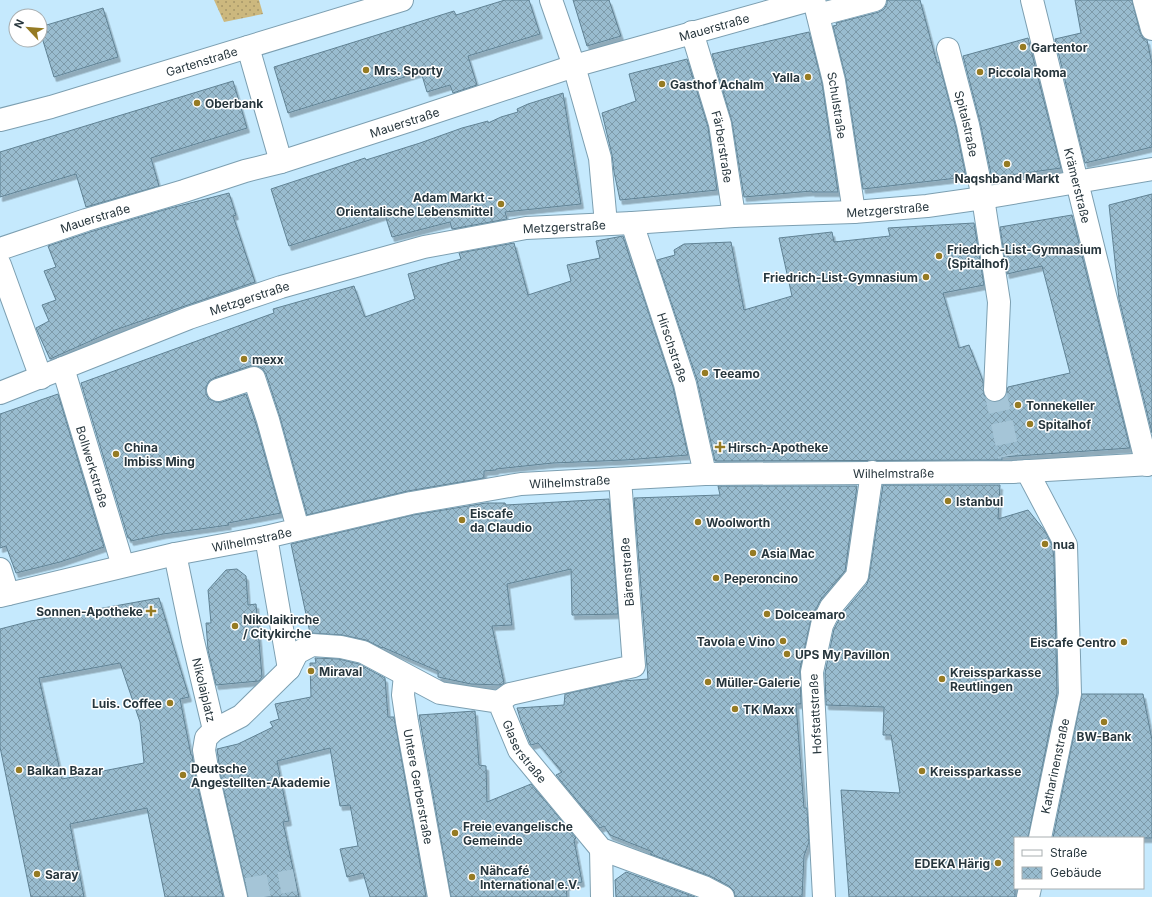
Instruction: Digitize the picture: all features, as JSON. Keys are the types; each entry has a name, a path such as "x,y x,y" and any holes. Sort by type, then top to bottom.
{"street":[{"name":"Gartenstraße","path":"0,120 51,107 168,70 248,48 400,0"},
{"path":"551,0 574,66 600,158 606,224"},
{"name":"Mauerstraße","path":"0,249 86,220 281,162 574,66 692,32 814,5 875,0"},
{"name":"Krämerstraße","path":"1032,0 1150,465"},
{"path":"1144,0 1152,29"},
{"name":"Schulstraße","path":"814,5 834,81 854,212"},
{"name":"Färberstraße","path":"692,32 720,124 734,216"},
{"path":"248,48 281,162"},
{"name":"Spitalstraße","path":"948,50 968,125 983,198"},
{"name":"Metzgerstraße","path":"0,393 189,318 281,287 424,247 526,228 734,216 854,212 927,206 1078,183 1152,169"},
{"path":"983,198 999,302 995,390"},
{"name":"Hirschstraße","path":"632,223 685,384 705,474"},
{"path":"0,264 41,378"},
{"name":"Bollwerkstraße","path":"64,368 124,566"},
{"path":"218,390 254,378 268,420 298,529"},
{"name":"Wilhelmstraße","path":"4,595 175,554 266,537 411,503 513,485 705,474 872,472 1016,466 1150,465"},
{"name":"Katharinenstraße","path":"1016,466 1066,545 1070,694 1040,837"},
{"name":"Hofstattstraße","path":"824,897 812,672 822,625 831,607 857,576 872,472"},
{"name":"Bärenstraße","path":"499,702 510,694 634,666 620,479"},
{"path":"266,537 289,669"},
{"name":"Nikolaiplatz","path":"175,554 193,641 214,730 241,716 289,669 297,654 312,645 342,647 363,652 405,675"},
{"path":"0,569 4,595"},
{"path":"405,675 440,693 499,702"},
{"name":"Untere Gerberstraße","path":"405,675 403,695 407,722 439,897"},
{"name":"Glaserstraße","path":"499,702 519,750 601,849"},
{"path":"214,730 206,738 204,750 209,780 239,893"},
{"path":"602,897 601,849 704,887 723,897"}],"shaded area":[{"path":"214,0 259,0 263,14 224,22"}],"building":[{"path":"505,0 529,0 540,34 468,56 477,85 453,93 450,85 427,92 421,72 288,113 274,67 454,11 456,15"},
{"path":"573,0 609,0 621,36 587,46"},
{"path":"887,0 920,0 937,63 939,62 956,128 966,177 863,189 846,79 833,26 837,25 836,23 879,12 884,9 887,4"},
{"path":"1075,0 1132,0 1140,32 1143,38 1147,40 1152,64 1152,147 1085,163 1055,39 1081,33"},
{"path":"103,8 118,57 54,77 45,48 48,48 48,25"},
{"path":"809,32 822,83 838,192 812,191 744,197 732,122 712,54"},
{"path":"1028,38 1061,168 996,177 996,174 991,174 980,122 963,56"},
{"path":"687,59 708,127 717,190 620,200 612,155 602,113 636,101 629,74"},
{"path":"233,81 247,128 151,158 159,186 86,207 76,174 0,197 0,152"},
{"path":"563,93 581,204 505,212 507,219 452,229 450,222 392,237 385,215 289,246 271,189 365,158 366,160 420,143 462,128 488,121 488,123 518,112 517,109 528,104"},
{"path":"229,193 236,215 233,216 255,282 115,330 50,359 36,328 49,321 42,305 56,300 44,271 56,267 48,246 167,209"},
{"path":"1152,194 1152,433 1119,299 1109,205"},
{"path":"1072,215 1130,448 1002,457 1002,460 715,461 697,380 657,260 675,255 674,250 684,244 731,242 744,310 792,296 779,238 832,232 834,242 890,236 888,228 974,223 984,285 943,293 959,348 969,345 983,381 984,395 989,401 995,402 1000,401 1005,397 1008,387 1070,373 1042,266 1007,274 1000,227"},
{"path":"623,236 673,387 688,455 625,460 553,463 496,469 484,471 484,478 408,491 307,515 280,417 266,374 262,368 250,366 209,381 206,387 206,394 209,399 216,402 222,402 246,394 281,513 228,523 229,525 163,534 131,541 130,538 128,538 81,383 274,313 273,309 354,286 365,317 415,299 408,274 461,259 459,253 514,243 528,295 571,281 567,265 600,258 596,241"},
{"path":"58,394 104,547 60,562 16,573 6,546 0,548 0,414"},
{"path":"883,485 1000,485 998,519 1028,510 1045,531 1052,545 1054,558 1057,693 1028,837 1014,837 1015,897 849,897 841,790 900,793 891,735 883,735 884,707 826,705 825,673 834,629 842,614 867,584"},
{"name":"Müller-Galerie","path":"718,486 857,486 845,571 821,599 811,619 800,669 801,704 796,704 804,808 807,808 809,842 804,856 802,897 735,897 734,891 729,886 710,876 650,854 653,852 610,835 604,826 600,828 556,775 562,772 538,743 531,745 517,708 564,705 565,694 623,681 648,679 634,498 720,495"},
{"path":"609,499 618,614 572,615 571,569 507,584 512,625 492,626 504,683 501,685 471,684 438,677 438,671 366,640 342,635 310,633 291,544 413,515 486,503 505,503 506,505"},
{"name":"Nikolaikirche / Citykirche","path":"237,569 246,576 248,605 256,604 262,677 259,681 216,685 208,650 206,623 211,623 208,590 226,570"},
{"path":"159,598 189,697 180,699 197,783 223,897 165,897 147,808 70,824 84,897 31,897 0,747 0,629 31,621","holes":["120,663 140,722 144,763 62,779 39,678"]},
{"path":"315,658 339,659 359,664 385,678 388,717 394,717 426,897 370,897 363,873 347,877 340,849 358,846 350,805 340,806 330,748 277,761 289,821 283,822 299,897 248,897 221,778 217,749 238,744 273,727 270,722 279,719 275,704 311,697 310,663 316,663"},
{"path":"1082,694 1143,694 1152,740 1152,838 1053,837"},
{"path":"475,711 479,765 486,766 487,802 531,784 576,838 574,840 582,882 566,886 567,897 451,897 419,715"},
{"path":"626,872 695,897 616,897 615,880"}],"tunnel":[{"path":"995,390 1009,456"},
{"path":"247,889 295,880"}],"place":[{"name":"Gartentor","path":"1023,47"},
{"name":"Mrs. Sporty","path":"366,70"},
{"name":"Piccola Roma","path":"980,72"},
{"name":"Yalla","path":"808,77"},
{"name":"Gasthof Achalm","path":"662,84"},
{"name":"Oberbank","path":"197,103"},
{"name":"Naqshband Markt","path":"1007,164"},
{"name":"Adam Markt - Orientalische Lebensmittel","path":"501,204"},
{"name":"Friedrich-List-Gymnasium (Spitalhof)","path":"939,256"},
{"name":"Friedrich-List-Gymnasium","path":"926,277"},
{"name":"mexx","path":"244,359"},
{"name":"Teeamo","path":"705,373"},
{"name":"Tonnekeller","path":"1018,405"},
{"name":"Spitalhof","path":"1030,424"},
{"name":"Hirsch-Apotheke","path":"720,447"},
{"name":"China Imbiss Ming","path":"116,454"},
{"name":"Istanbul","path":"948,501"},
{"name":"Eiscafe da Claudio","path":"462,520"},
{"name":"Woolworth","path":"698,522"},
{"name":"nua","path":"1045,544"},
{"name":"Asia Mac","path":"753,553"},
{"name":"Peperoncino","path":"716,578"},
{"name":"Sonnen-Apotheke","path":"151,611"},
{"name":"Dolceamaro","path":"767,614"},
{"name":"Nikolaikirche / Citykirche","path":"235,626"},
{"name":"Tavola e Vino","path":"783,641"},
{"name":"Eiscafe Centro","path":"1124,642"},
{"name":"UPS My Pavillon","path":"787,654"},
{"name":"Miraval","path":"311,671"},
{"name":"Kreissparkasse Reutlingen","path":"942,679"},
{"name":"Müller-Galerie","path":"708,682"},
{"name":"Luis. Coffee","path":"170,703"},
{"name":"TK Maxx","path":"735,709"},
{"name":"BW-Bank","path":"1104,722"},
{"name":"Balkan Bazar","path":"19,770"},
{"name":"Kreissparkasse","path":"922,771"},
{"name":"Deutsche Angestellten-Akademie","path":"183,775"},
{"name":"Freie evangelische Gemeinde","path":"455,833"},
{"name":"EDEKA Härig","path":"998,863"},
{"name":"Saray","path":"37,874"},
{"name":"Nähcafé International e.V.","path":"472,877"}]}
